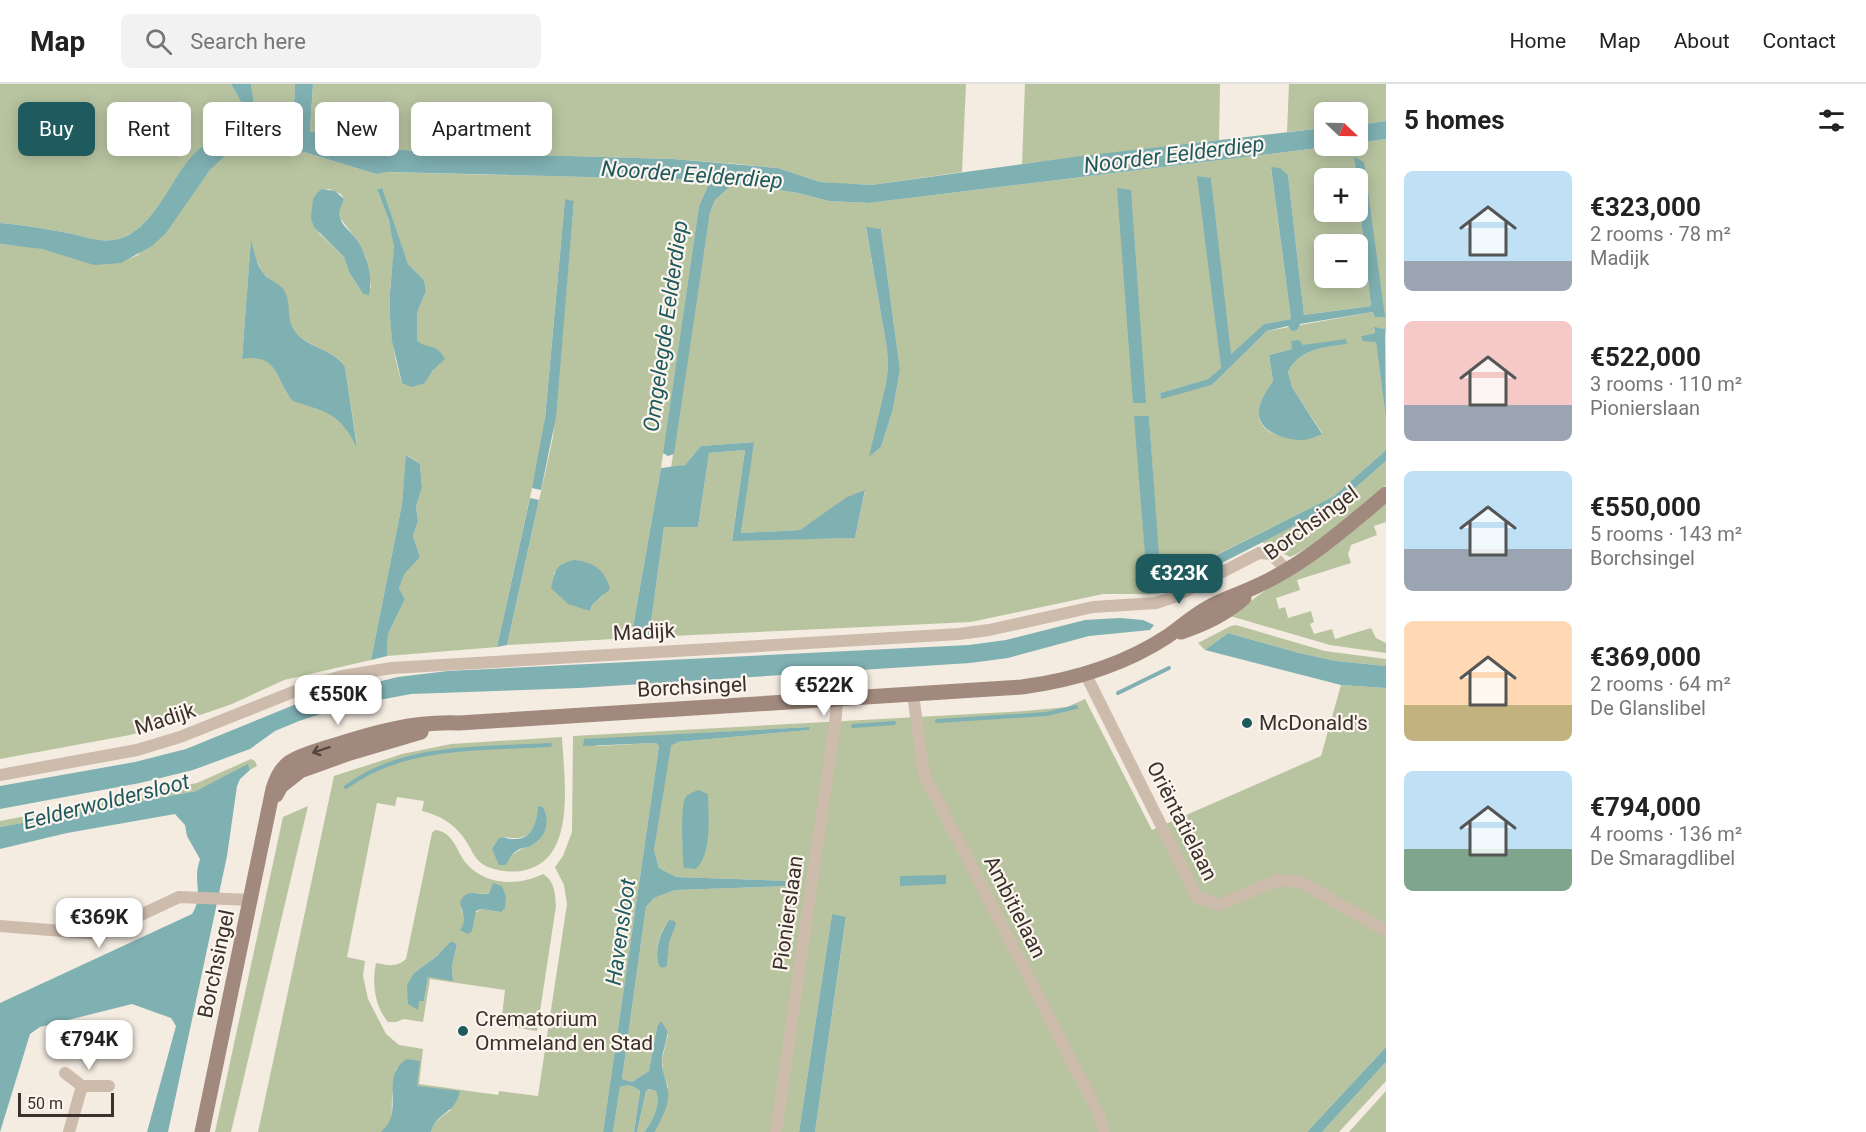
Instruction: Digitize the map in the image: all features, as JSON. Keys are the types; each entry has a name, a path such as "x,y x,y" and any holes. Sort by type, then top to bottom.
{"main road":[{"name":"Borchsingel","path":"202,1132 273,789 280,773 290,762 350,740 397,727 436,722 459,723 1022,687 1068,680 1115,664 1169,635 1188,619 1211,606 1260,585 1348,526 1386,494"}],"street":[{"name":"Madijk","path":"0,775 137,750 180,737 303,688 342,676 392,668 958,634 989,630 1093,606 1156,603 1184,592 1259,553 1271,554 1286,569"},
{"name":"Oriëntatielaan","path":"1086,675 1197,897 1220,905 1278,880 1301,882 1386,931"},
{"name":"Ambitielaan","path":"913,694 926,778 1098,1112 1104,1132"},
{"name":"Pionierslaan","path":"776,1132 837,699"},
{"path":"0,926 100,934 179,897 250,900"},
{"path":"65,1073 82,1086 109,1086"},
{"path":"69,1132 82,1086"}],"green space":[{"path":"0,84 231,84 240,100 241,102 203,102 203,146 154,212 129,235 114,240 96,239 0,223"},
{"path":"251,84 295,84 294,102 254,102"},
{"path":"313,84 966,84 962,172 871,185 820,182 778,168 737,164 673,159 552,156 552,102 411,102 411,151 399,149 399,102 315,102 315,132 310,131"},
{"path":"1025,84 1220,84 1219,140 1022,164"},
{"path":"1289,84 1386,84 1386,121 1368,124 1368,102 1314,102 1314,129 1287,132"},
{"path":"1386,139 1386,337 1385,329 1374,328 1375,333 1361,336 1362,341 1376,341 1386,419 1386,450 1334,496 1160,583 1149,416 1135,416 1148,594 1103,594 971,622 649,637 664,527 698,527 709,453 745,450 732,540 855,538 865,491 800,530 741,533 753,442 701,446 685,465 671,468 710,213 715,200 734,183 798,193 829,201 868,203 1314,149 1314,156 1368,156 1368,142","holes":["866,228 881,229 900,370 893,409 881,447 870,456 888,367 887,349","1347,344 1313,350 1299,358 1288,372 1292,387 1322,433 1303,438 1292,438 1272,433 1264,427 1260,420 1259,410 1264,395 1273,381 1269,355 1292,349"]},
{"path":"303,152 376,174 382,172 708,180 699,206 661,468 631,638 507,645 553,437 574,202 565,199 543,438 497,647 387,656 388,634 405,599 399,588 403,574 420,557 413,536 418,521 416,506 422,488 420,464 407,455 402,504 371,660 284,680 232,704 177,723 130,735 0,759 0,244 37,248 99,264 123,261 138,255 209,171 225,156 303,156","holes":["381,188 408,264 424,280 426,291 417,313 417,341 422,345 433,370 425,383 402,383 394,350 390,317 393,241 388,218 377,189","329,189 341,194 344,199 339,211 340,218 357,240 366,257 371,287 363,294 349,272 344,257 319,233 317,193","251,241 255,257 263,273 286,294 287,315 292,328 299,336 331,354 345,367 357,445 338,419 288,395 273,366 264,359 242,358","554,572 604,595 592,605 590,611 584,608 554,577"]},
{"path":"1386,461 1386,485 1314,544 1290,557 1262,542 1337,504"},
{"path":"1386,503 1386,522 1374,526 1377,535 1351,545 1348,554 1351,563 1297,580 1300,590 1276,598 1279,609 1285,607 1288,618 1311,611 1314,622 1310,624 1314,634 1332,629 1335,639 1371,628 1376,638 1386,643 1386,653 1330,645 1230,616"},
{"path":"1236,625 1325,651 1386,659 1386,666 1336,661 1228,633 1205,650 1198,643"},
{"path":"1341,685 1386,688 1386,1047 1307,1132 815,1132 846,918 832,914 799,1132 655,1132 664,1112 668,1087 663,1074 662,1059 668,1035 657,1027 649,1071 632,1082 622,1079 646,907 654,898 675,890 789,886 791,884 790,881 676,877 659,868 654,850 669,751 671,746 678,742 809,730 809,727 583,740 598,746 656,743 659,746 603,1132 431,1132 436,1122 451,1110 417,1086 408,1059 396,1069 390,1121 380,1132 258,1132 334,776 402,754 451,744 562,737 564,817 560,836 552,853 539,865 516,872 490,867 478,860 462,835 452,826 435,815 422,811 424,801 397,797 395,806 377,803 347,957 365,961 363,976 368,999 386,1034 399,1045 423,1049 419,1084 498,1095 499,1091 538,1096 567,904 564,885 555,867 563,856 572,832 573,736 1025,711 1067,707 1085,699 1152,830 1321,756","holes":["708,794 706,851 682,847 684,800","538,807 539,840 511,856 505,837 526,836 536,822","669,920 667,966 659,966 657,948"]},
{"path":"251,759 257,766 250,770 248,765 196,791 0,827 0,821 197,783"},
{"path":"308,806 231,1132 215,1132 283,817"},
{"path":"435,830 446,834 474,871 492,880 524,881 543,874 552,884 556,906 537,1031 501,1025 505,990 430,979 423,1022 404,1019 388,1022 383,1015 375,994 376,963 395,965 406,959 432,833","holes":["492,890 501,912 481,909 474,914 473,923 464,925 461,909 475,893 490,894","451,941 457,944 452,966 453,980 428,977 424,1001 419,1000 414,973 437,956"]},
{"path":"1386,1062 1386,1081 1339,1132 1322,1132"},
{"path":"624,1085 637,1087 640,1091 634,1132 613,1132 620,1087"},
{"path":"651,1089 656,1091 658,1101 655,1112 644,1132 637,1132 646,1091"},
{"path":"1386,1091 1386,1132 1349,1132"}],"water":[{"path":"231,84 251,84 254,102 241,102"},
{"path":"295,84 313,84 310,131 315,132 315,155 304,152 303,102 294,102"},
{"path":"1386,121 1386,139 1368,142 1368,124"},
{"name":"Noorder Eelderdiep","path":"1314,129 1314,149 868,203 829,201 798,193 734,183 715,200 710,213 674,454 668,456 663,453 699,206 708,180 387,172 376,174 317,156 399,156 399,149 411,151 411,156 552,156 673,159 778,168 820,182 871,185 1081,156"},
{"path":"203,146 203,156 225,156 209,171 166,233 152,246 121,263 94,265 42,249 0,244 0,223 102,240 113,240 126,236 138,229 149,218 193,155"},
{"path":"1354,157 1364,162 1365,168 1355,168"},
{"path":"1271,167 1280,168 1288,175 1304,315 1371,306 1368,280 1368,234 1363,234 1361,222 1368,222 1368,192 1385,317 1375,317 1373,312 1300,324 1297,330 1292,331 1288,326 1267,331 1212,385 1161,399 1160,393 1208,379 1221,368 1197,176 1211,178 1231,354 1264,324 1291,319"},
{"path":"382,188 408,264 424,280 426,291 417,313 417,341 435,348 445,359 433,370 425,383 411,387 402,383 392,341 390,292 394,247 389,221 377,189"},
{"path":"1117,188 1131,190 1146,403 1133,403"},
{"path":"322,189 335,191 344,199 340,217 364,252 370,274 369,295 363,294 349,272 344,257 314,227 311,218 313,199"},
{"path":"565,199 574,201 556,417 541,490 532,488 545,418"},
{"path":"866,227 881,229 900,370 893,409 881,447 869,457 888,367 887,349"},
{"path":"251,239 261,269 285,292 294,330 305,340 335,357 345,367 357,447 338,420 316,408 293,401 270,364 254,358 242,359"},
{"path":"1374,327 1385,329 1386,419 1376,342 1362,341 1361,336 1375,333"},
{"path":"1346,339 1347,344 1321,348 1305,354 1293,364 1288,372 1292,387 1322,434 1307,440 1297,440 1282,437 1267,429 1259,418 1259,410 1262,398 1273,381 1269,355 1292,349 1291,341 1299,340 1303,345"},
{"path":"1134,416 1149,416 1161,583 1334,496 1386,450 1386,461 1337,504 1163,593 1148,594"},
{"path":"754,442 741,533 800,530 847,497 865,490 855,538 732,541 745,450 709,453 698,527 664,527 649,637 631,638 661,468 685,465 701,446"},
{"path":"406,455 420,464 422,488 416,506 418,521 413,536 420,557 404,574 399,588 405,599 388,634 387,656 371,660 402,504"},
{"path":"530,498 539,500 507,645 497,647"},
{"path":"574,560 598,568 608,582 610,589 592,605 590,611 568,604 551,588 559,566"},
{"path":"1120,618 1143,620 1154,625 1150,630 1089,636 1008,658 970,663 579,688 411,694 342,707 299,721 275,731 250,749 193,770 140,783 0,809 0,786 135,762 186,749 311,698 398,677 448,671 969,645 1006,640 1085,620"},
{"path":"1228,633 1336,661 1386,666 1386,688 1341,685 1205,650"},
{"path":"809,727 809,730 678,742 671,746 654,850 659,868 676,877 790,881 791,884 789,886 675,890 654,898 646,907 622,1079 632,1082 649,1071 657,1027 661,1021 667,1030 662,1062 668,1092 667,1104 655,1132 644,1132 653,1118 658,1101 656,1091 650,1089 646,1091 637,1132 634,1132 640,1091 631,1086 620,1087 613,1132 603,1132 659,746 656,743 583,746 584,739"},
{"path":"248,764 250,770 240,779 237,786 227,856 168,1132 147,1132 176,1026 171,1018 132,1004 40,1027 30,1034 0,1132 0,1003 192,914 198,899 197,872 200,859 187,836 185,825 175,814 67,833 0,849 0,827 196,791"},
{"path":"698,790 708,794 707,844 696,869 684,868 682,814 684,801 688,795"},
{"path":"538,806 543,807 547,823 541,838 530,846 516,851 506,865 499,865 492,849 499,838 514,839 530,833 535,823"},
{"path":"946,875 946,884 900,886 900,876"},
{"path":"493,883 502,886 506,897 505,908 501,912 481,909 476,911 472,931 468,934 460,930 464,920 460,902 469,894 489,894"},
{"path":"832,914 846,917 815,1132 799,1132"},
{"path":"669,920 676,924 669,943 667,966 662,968 659,966 658,948 663,930"},
{"path":"451,941 457,944 452,966 453,981 428,977 424,1001 419,1001 418,1010 408,1004 407,985 414,973 437,956"},
{"path":"1386,1047 1386,1062 1322,1132 1307,1132"},
{"path":"407,1059 420,1061 417,1086 460,1091 458,1099 437,1120 431,1132 380,1132 388,1124 392,1115 394,1075"}],"waterway":[{"path":"1118,693 1169,668"},
{"path":"937,721 1046,714 1076,707"},
{"path":"853,726 894,723"},
{"name":"Eelderwoldersloot","path":"346,787 368,773 418,756 444,751 550,745"}],"place":[{"name":"McDonald's","path":"1247,723"},
{"name":"Crematorium Ommeland en Stad","path":"463,1031"}],"water label":[{"name":"Omgelegde Eelderdiep","path":"665,326"},
{"name":"Havensloot","path":"620,932"}]}
